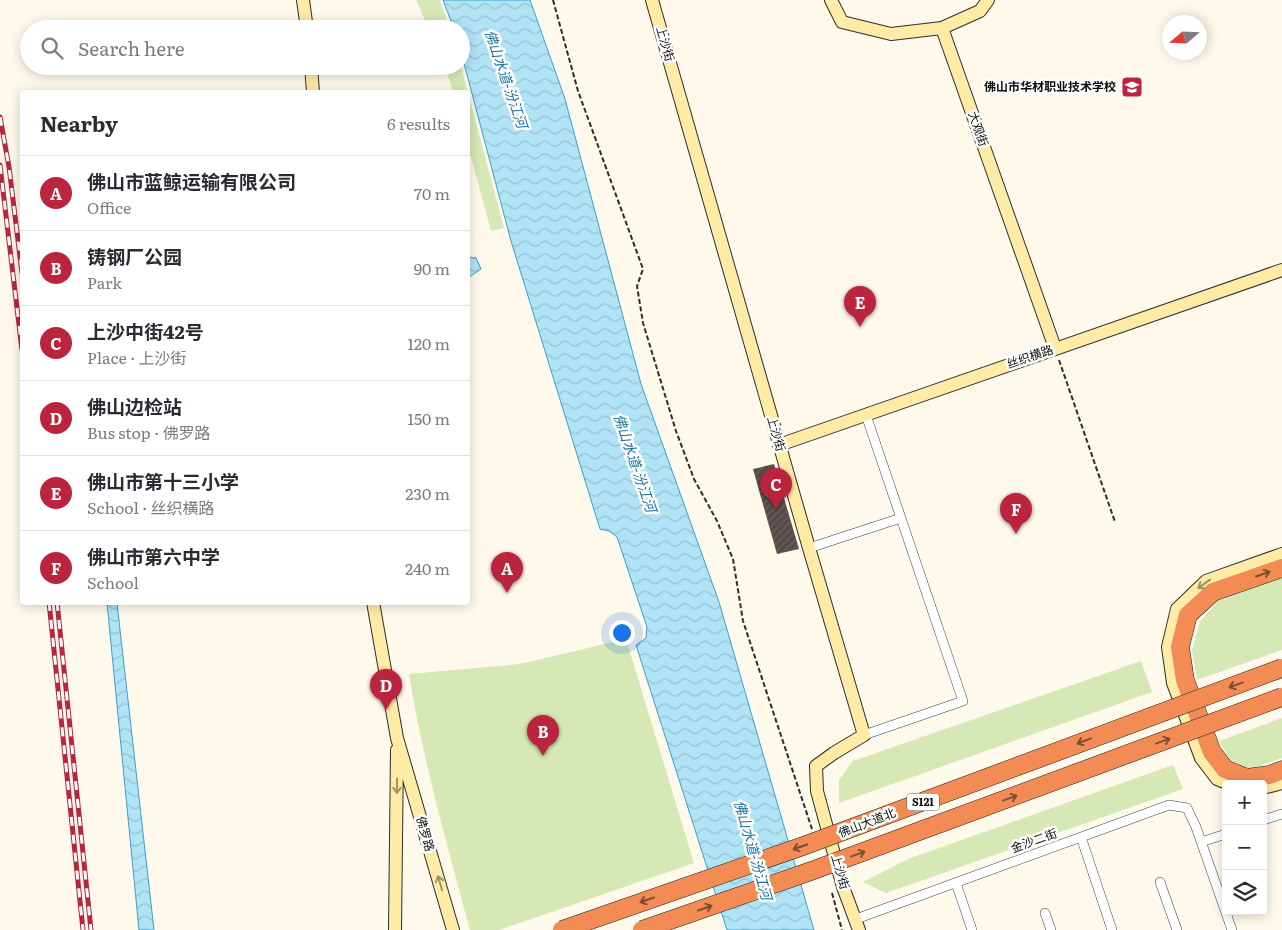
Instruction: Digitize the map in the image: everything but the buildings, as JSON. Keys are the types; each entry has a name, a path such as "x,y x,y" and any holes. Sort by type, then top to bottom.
{"highway":[{"path":"1282,568 1213,592 1188,615 1180,647 1185,680 1212,752 1225,768 1246,778 1269,775 1282,770"},
{"name":"佛山大道北","path":"562,930 806,845 1282,668"},
{"name":"佛山大道北","path":"642,930 814,870 1282,697"}],"street":[{"path":"303,0 306,20"},
{"name":"上沙街","path":"652,0 808,548 864,735 816,766 817,791 843,888 858,925"},
{"path":"831,0 842,22 891,34 942,28 980,11 988,0"},
{"name":"大观街","path":"942,28 1055,348"},
{"path":"312,75 313,90"},
{"name":"丝织横路","path":"779,446 1282,270"},
{"path":"864,735 963,701 866,415"},
{"path":"808,548 901,518"},
{"path":"1222,781 1217,779 1202,758 1173,683 1168,646 1177,609 1206,581 1282,554"},
{"name":"佛罗路","path":"374,605 397,738 453,930"},
{"name":"佛罗路","path":"395,930 397,738"},
{"path":"1267,787 1282,783"},
{"name":"金沙二街","path":"858,925 956,883 1168,805 1187,808 1201,842"},
{"path":"1267,819 1282,814"},
{"path":"1222,835 1201,842 1232,930"},
{"path":"1081,837 1112,930"},
{"path":"1160,882 1177,930"},
{"path":"956,883 972,930"},
{"path":"1045,913 1051,930"}],"path":[{"path":"553,0 578,91 643,269 637,286 643,322 676,431 694,479 718,521 733,559 743,621 812,829"},
{"path":"1055,348 1115,522"},
{"path":"832,893 842,930"}],"green space":[{"path":"416,0 440,0 447,20 425,20"},
{"path":"448,75 463,75 467,90 452,90"},
{"path":"470,100 504,228 491,231 470,153"},
{"path":"1282,577 1282,650 1197,680 1192,650 1200,621 1218,601"},
{"path":"626,639 694,863 499,930 470,930 428,771 409,674 520,664"},
{"path":"1141,661 1152,692 839,803 839,780 853,761"},
{"path":"1282,718 1282,758 1250,769 1230,760 1219,741"},
{"path":"1173,765 1183,789 886,893 863,882 908,859"}],"water":[{"name":"佛山水道-汾江河","path":"443,0 530,0 565,99 641,384 719,602 814,930 727,930 636,645 646,638 647,627 617,537 609,531 600,529 511,241 467,75 470,75 470,20 451,20"},
{"path":"470,257 476,258 481,269 470,277"},
{"path":"107,605 117,605 154,930 139,930"}],"railway":[{"path":"0,117 9,167 20,257"},
{"path":"0,165 20,333"},
{"path":"49,605 83,930"},
{"path":"57,605 91,930"}],"place":[{"name":"佛山市华材职业技术学校","path":"1132,87"},
{"name":"佛山市第十三小学","path":"860,327"},
{"name":"上沙中街42号","path":"776,509"},
{"name":"佛山市第六中学","path":"1016,534"},
{"name":"佛山市蓝鲸运输有限公司","path":"507,593"},
{"name":"佛山边检站","path":"386,710"},
{"name":"铸钢厂公园","path":"543,756"}]}
